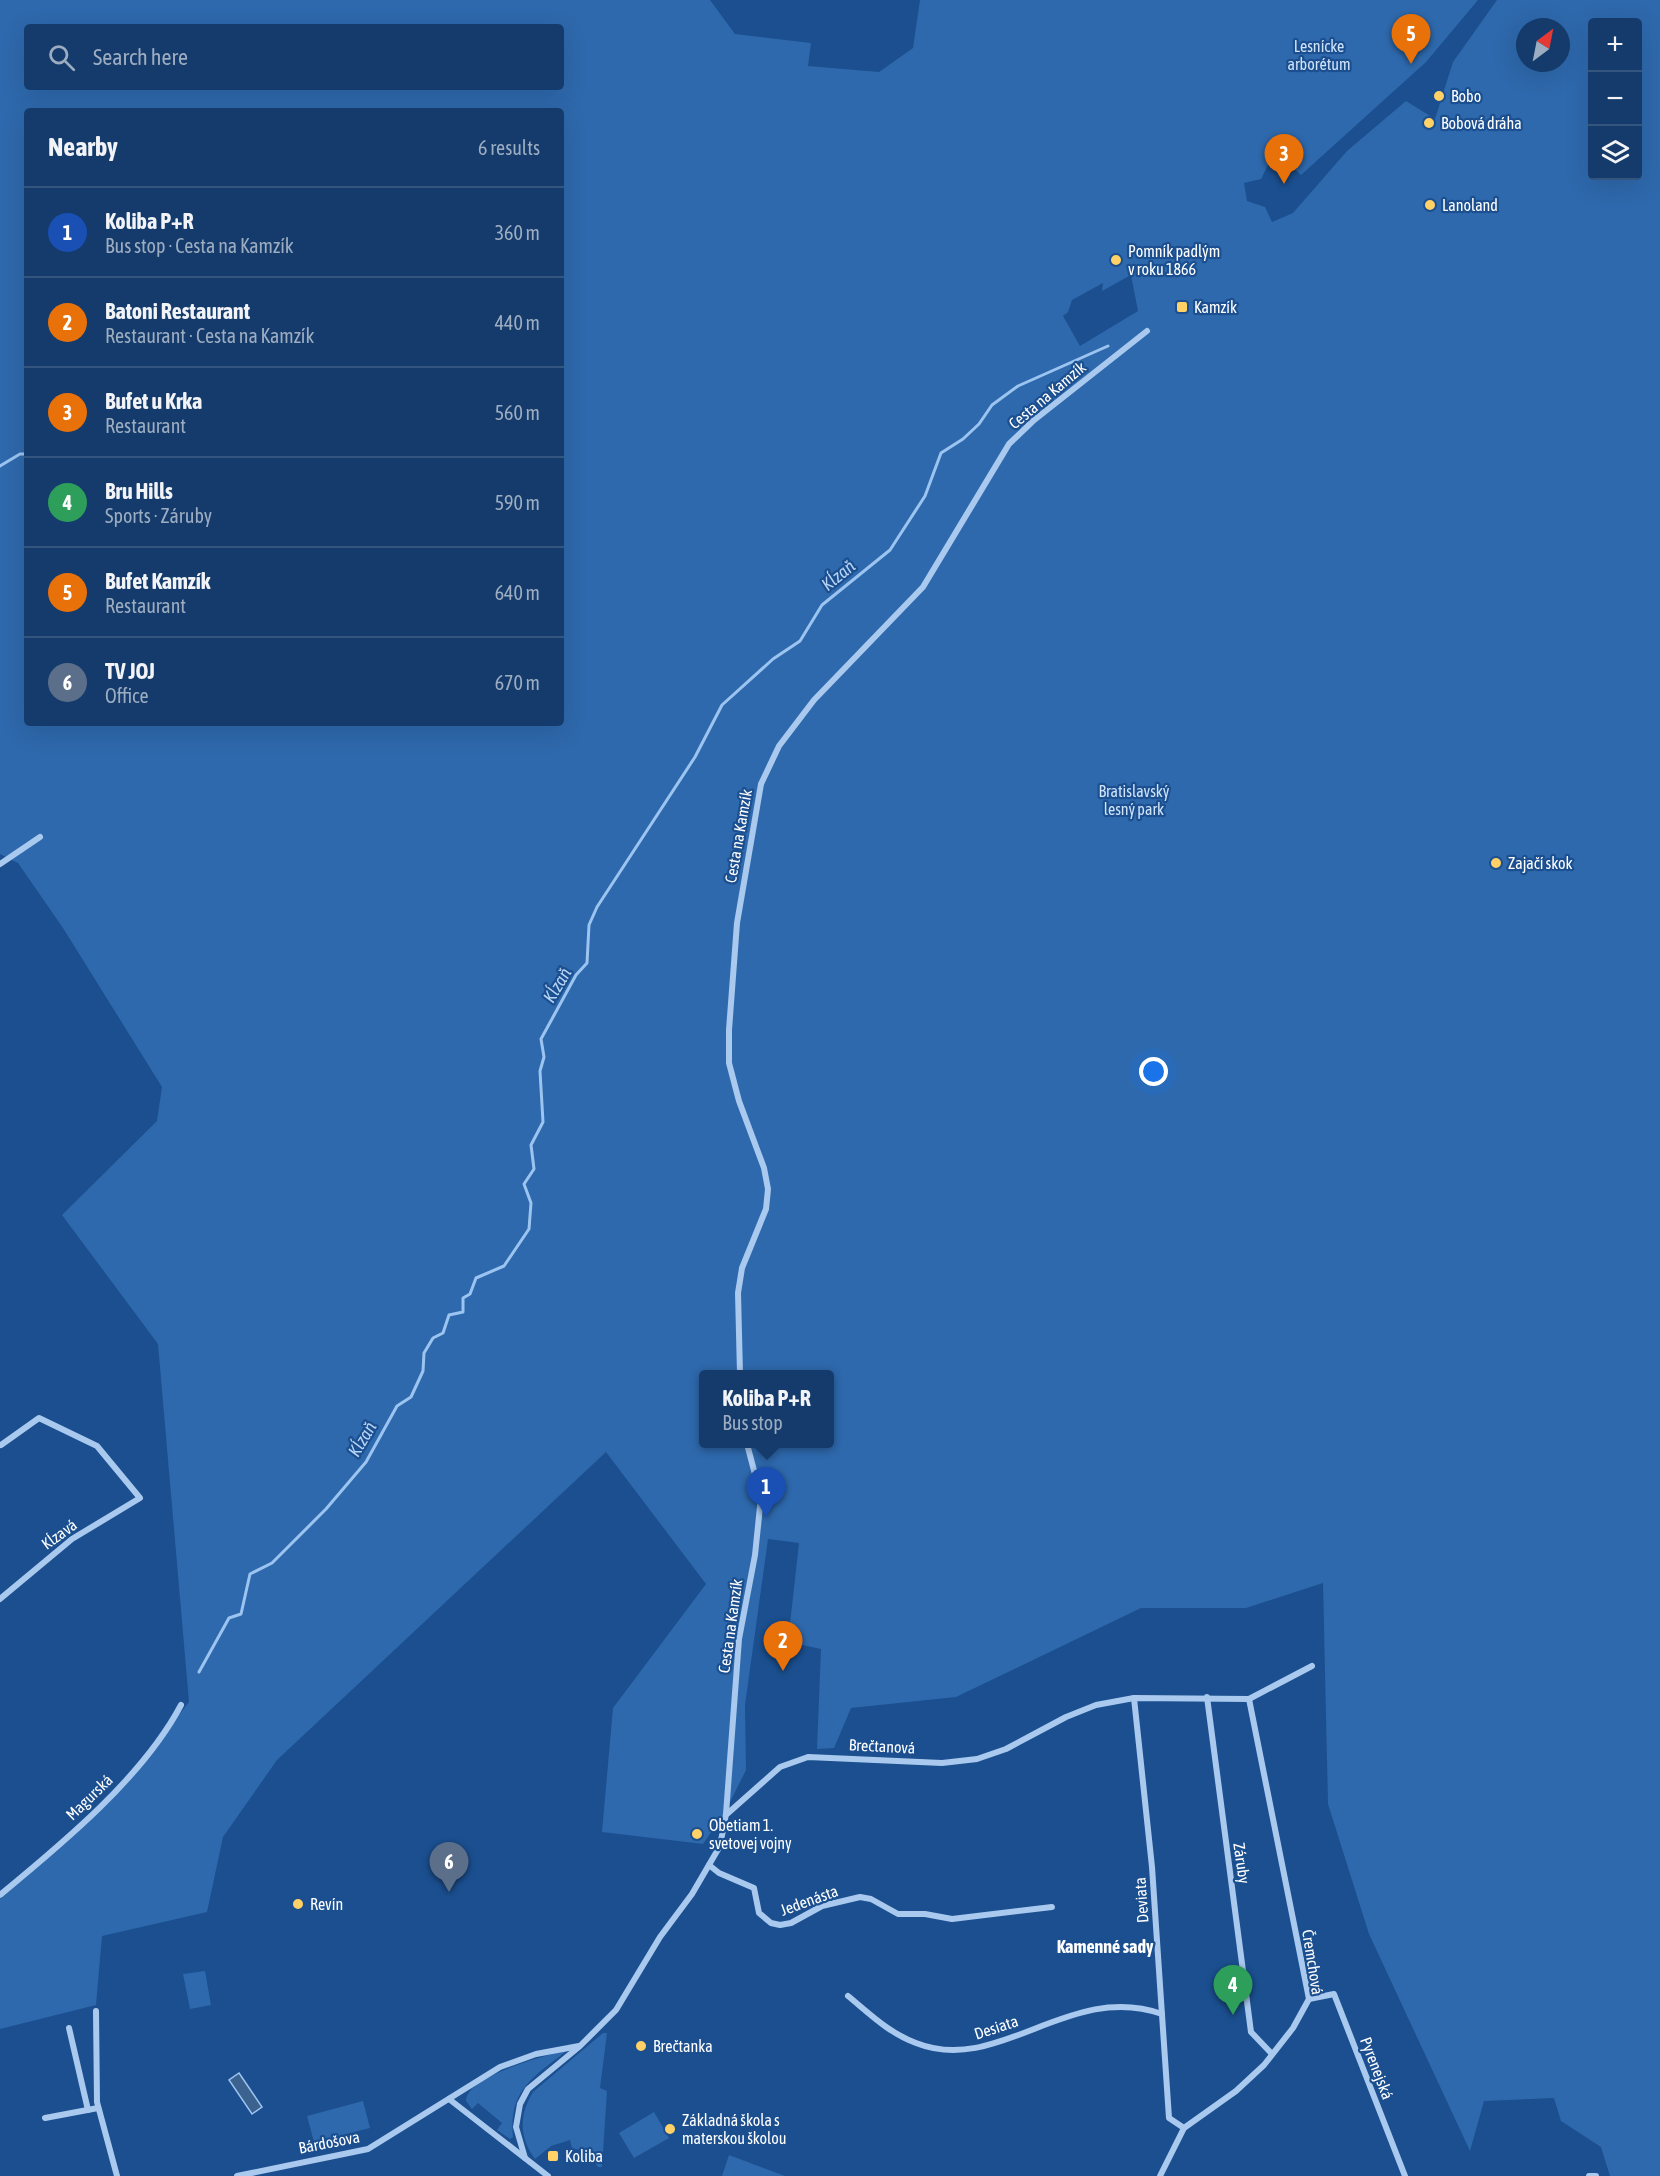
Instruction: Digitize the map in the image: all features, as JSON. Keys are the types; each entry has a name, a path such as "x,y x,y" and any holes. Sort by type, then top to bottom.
{"street":[{"name":"Cesta na Kamzík","path":"740,1370 738,1293 742,1268 766,1209 768,1189 765,1167 739,1101 729,1063 729,1030 737,924 761,784 780,746 814,700 923,587 1010,444 1033,421 1147,331"},
{"path":"0,864 40,837"},
{"name":"Kĺzavá","path":"0,1599 72,1539 140,1498 97,1446 39,1418 2,1445"},
{"name":"Cesta na Kamzík","path":"726,1814 739,1640 755,1555 761,1497 748,1448"},
{"path":"1249,1699 1312,1666"},
{"name":"Záruby","path":"1207,1697 1251,2032 1272,2054"},
{"name":"Brečtanová","path":"726,1814 780,1767 808,1757 942,1763 977,1759 1006,1749 1080,1710 1110,1701 1134,1698 1249,1699"},
{"name":"Deviata","path":"1134,1698 1152,1867 1169,2118 1184,2128"},
{"name":"Čremchová","path":"1160,2176 1184,2128 1236,2091 1272,2054 1293,2028 1309,1999 1249,1699"},
{"name":"Magurská","path":"0,1895 47,1857 126,1779 169,1727 181,1705"},
{"path":"525,2158 516,2127 520,2104 528,2089 580,2046 621,2003 660,1937 692,1894 720,1846 726,1814"},
{"name":"Jedenásta","path":"709,1865 719,1873 754,1888 759,1913 765,1920 776,1925 791,1923 822,1906 860,1897 871,1899 898,1914 925,1914 952,1920 1052,1907"},
{"name":"Pyrenejská","path":"1309,1999 1334,1994 1405,2176"},
{"name":"Desiata","path":"848,1996 886,2028 901,2037 945,2050 971,2050 1104,2006 1132,2006 1162,2014"},
{"path":"96,2011 98,2108 117,2176"},
{"path":"69,2028 88,2110"},
{"path":"548,2176 449,2100 500,2067 536,2054 580,2046"},
{"name":"Bárdošova","path":"237,2176 368,2149 449,2100"},
{"path":"45,2118 98,2108"},
{"path":"1590,2176 1596,2176"}],"green space":[{"name":"Bratislavský lesný park","path":"0,0 710,0 735,34 811,43 808,66 879,72 913,48 920,0 1478,0 1426,62 1301,175 1275,151 1261,179 1244,183 1247,201 1265,207 1272,222 1293,213 1347,151 1406,101 1435,119 1453,62 1497,0 1660,0 1660,2176 1610,2176 1601,2147 1561,2121 1554,2098 1484,2101 1470,2151 1369,1934 1328,1804 1323,1583 1246,1608 1141,1608 956,1697 851,1708 834,1748 817,1749 821,1649 788,1642 799,1543 768,1539 745,1705 746,1770 725,1812 703,1844 602,1832 613,1708 706,1584 606,1452 277,1760 223,1837 207,1912 102,1936 96,2005 0,2029 0,1899 129,1779 189,1702 158,1344 62,1215 157,1121 162,1087 63,928 18,863 0,854","holes":["1131,275 1138,311 1080,346 1063,316 1068,312 1072,300 1103,283 1102,291"]},
{"path":"205,1971 211,2005 190,2009 183,1974"},
{"path":"603,2033 607,2033 600,2088 607,2091 602,2167 598,2167 588,2152 572,2148 570,2140 551,2146 535,2159 526,2142 523,2126 528,2101 533,2092"},
{"path":"568,2050 526,2085 515,2107 513,2137 510,2139 497,2130 502,2123 478,2103 472,2109 466,2101 470,2092 479,2083 493,2075 526,2062"},
{"path":"363,2101 370,2128 314,2142 307,2116"},
{"path":"654,2112 669,2138 634,2158 619,2133"},
{"path":"729,2155 785,2176 722,2176"}],"shaded area":[{"path":"239,2073 262,2107 252,2114 229,2080"}],"waterway":[{"name":"Kĺzaň","path":"199,1672 229,1618 241,1614 250,1574 272,1563 326,1509 366,1462 397,1406 411,1397 423,1371 424,1353 433,1338 443,1333 449,1315 463,1312 463,1298 470,1294 476,1278 504,1266 529,1229 531,1203 524,1184 534,1169 531,1145 543,1122 540,1071 544,1057 541,1039 576,975 587,963 589,925 597,907 695,757 722,705 773,659 800,641 822,605 890,550 925,496 941,453 963,439 979,424 992,405 1018,386 1108,346"},
{"path":"0,466 24,454"}],"place":[{"name":"Bufet Kamzík","path":"1411,64"},
{"name":"Bobo","path":"1439,96"},
{"name":"Bobová dráha","path":"1429,123"},
{"name":"Bufet u Krka","path":"1284,184"},
{"name":"Lanoland","path":"1430,205"},
{"name":"Pomník padlým v roku 1866","path":"1116,260"},
{"name":"Kamzík","path":"1182,307"},
{"name":"Zajačí skok","path":"1496,863"},
{"name":"Koliba P+R","path":"766,1517"},
{"name":"Batoni Restaurant","path":"783,1671"},
{"name":"Obetiam 1. svetovej vojny","path":"697,1834"},
{"name":"TV JOJ","path":"449,1892"},
{"name":"Revín","path":"298,1904"},
{"name":"Bru Hills","path":"1233,2015"},
{"name":"Brečtanka","path":"641,2046"},
{"name":"Základná škola s materskou školou","path":"670,2129"},
{"name":"Koliba","path":"553,2156"}],"district":[{"name":"Kamenné sady","path":"1105,1946"}],"park label":[{"name":"Lesnícke arborétum","path":"1319,55"}]}
